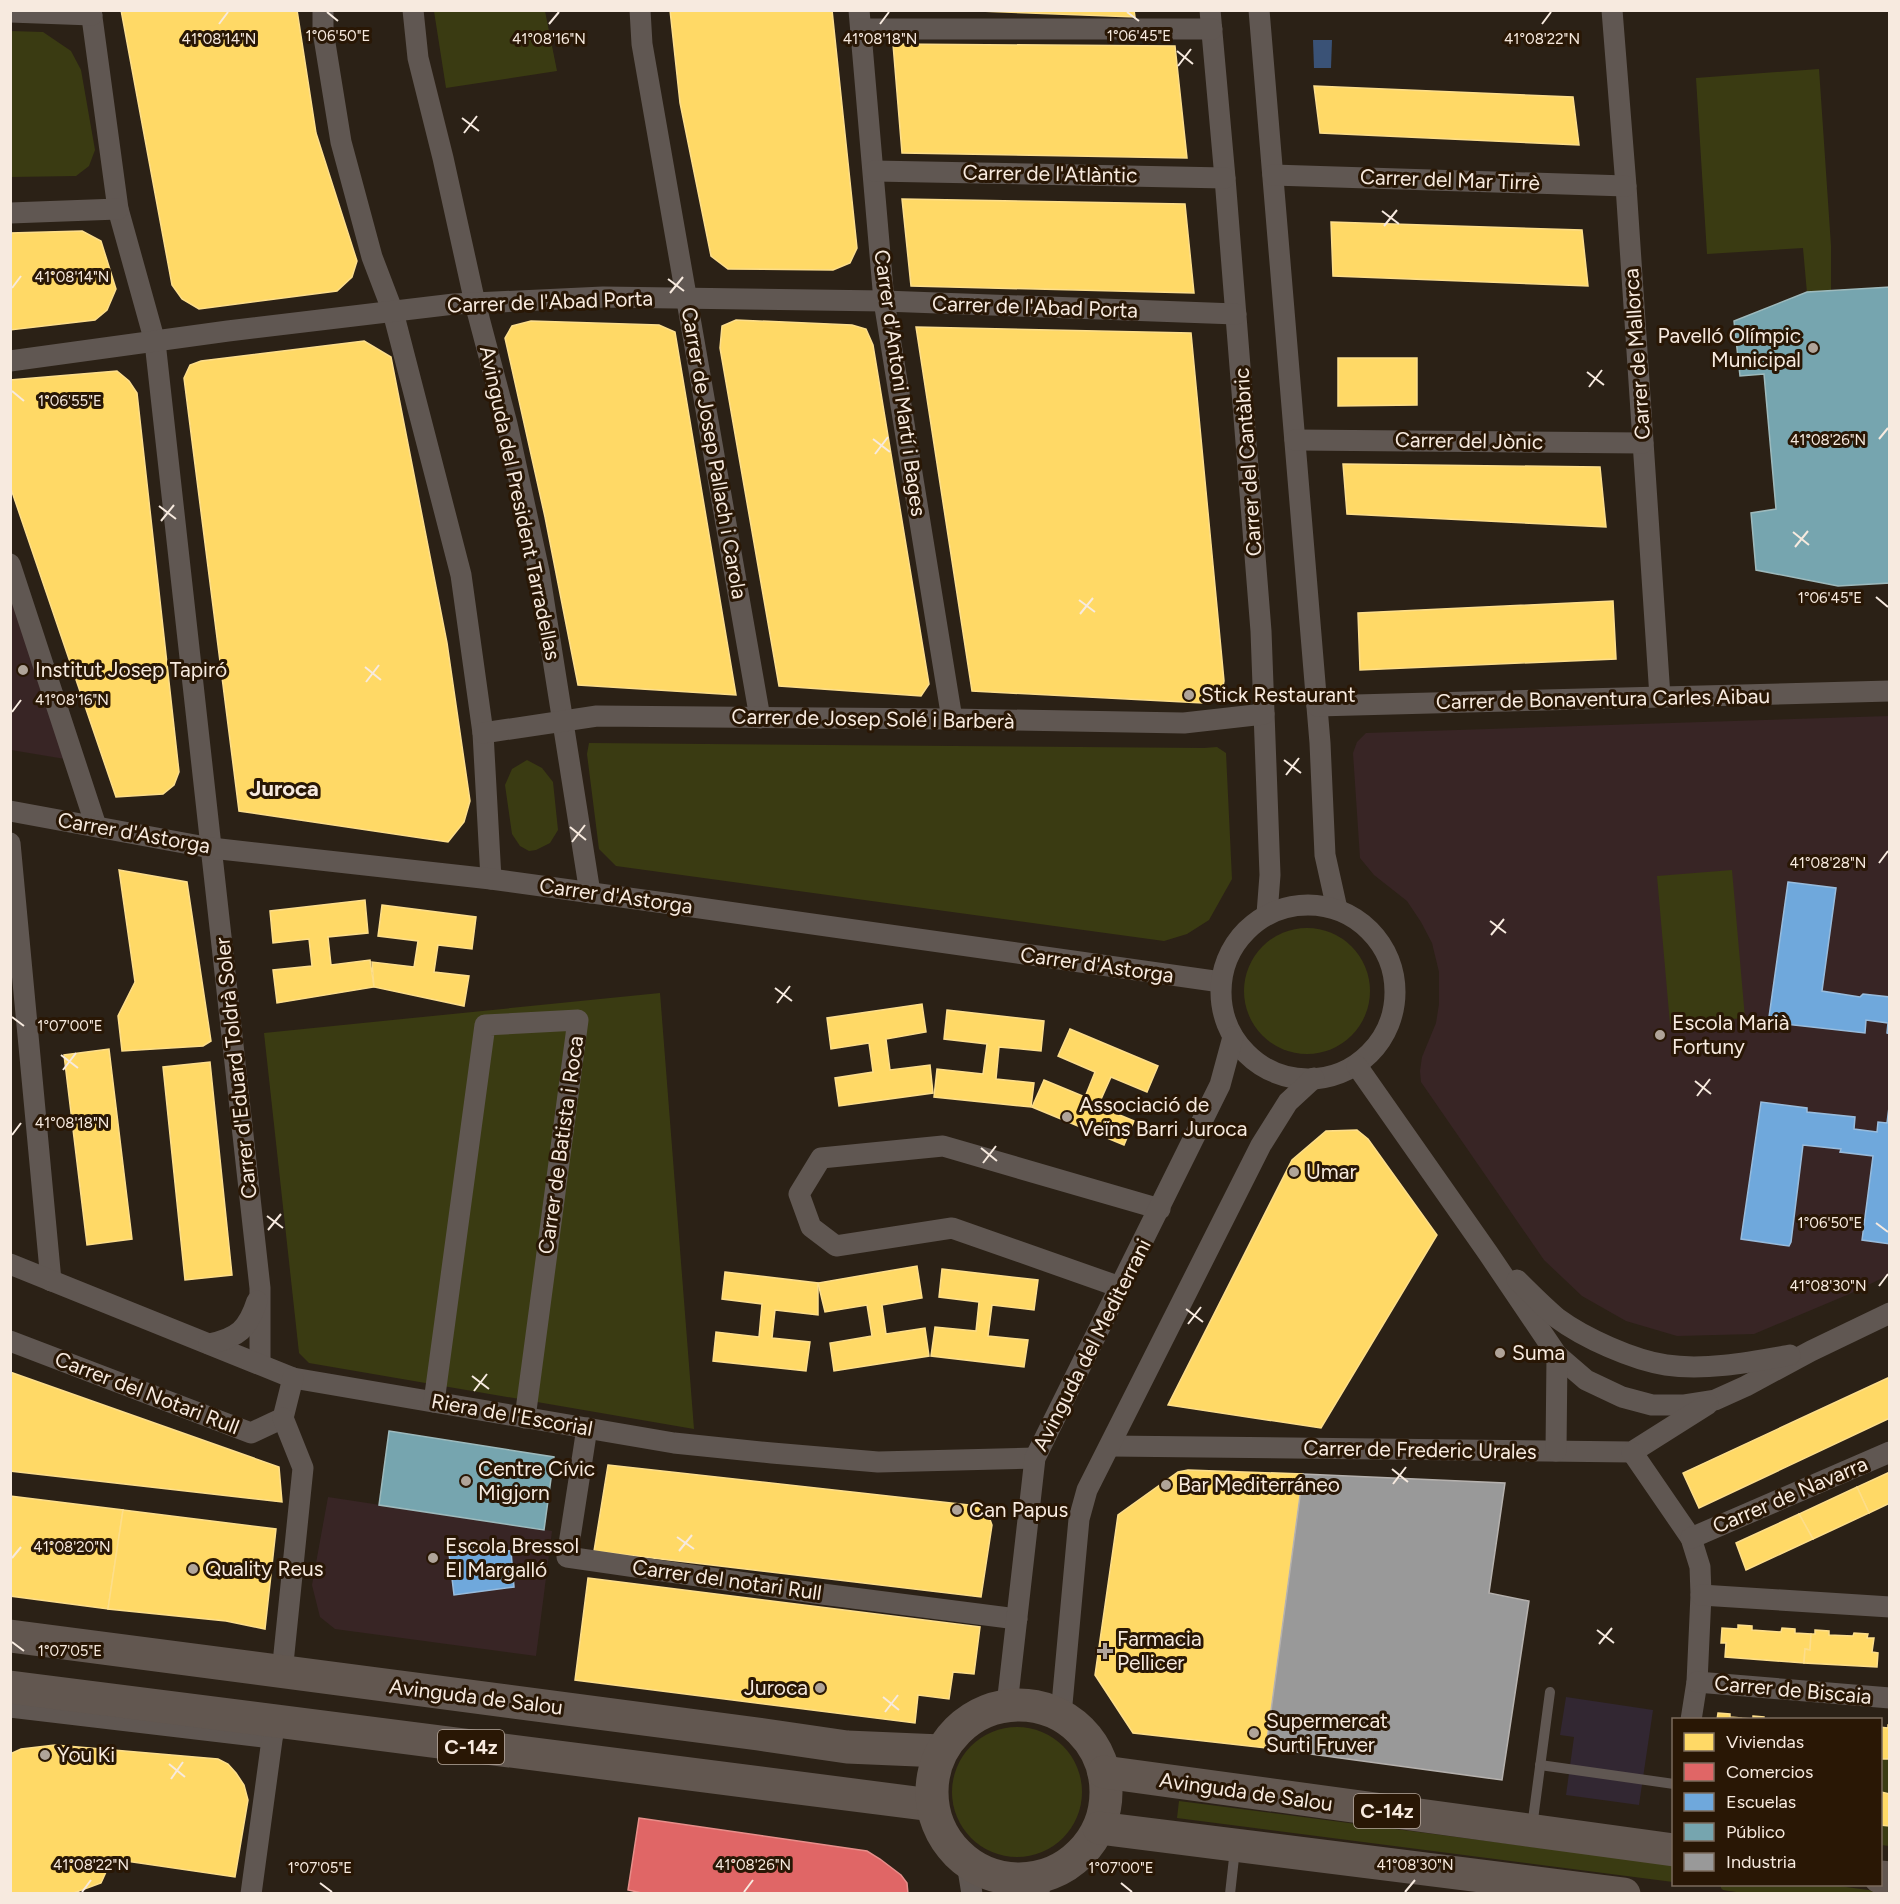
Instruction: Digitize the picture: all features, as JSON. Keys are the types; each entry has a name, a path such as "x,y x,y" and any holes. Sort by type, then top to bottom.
{"main road":[{"name":"Avinguda de Salou","path":"10,1636 847,1747 941,1751"},
{"name":"C-14z","path":"10,1687 273,1730 932,1805"},
{"path":"1007,1705 1029,1705 1061,1715 1084,1733 1100,1758 1106,1784 1105,1806 1099,1828 1080,1854 1040,1885 987,1874 969,1878 936,1822 932,1805 931,1787 941,1751 947,1741 964,1724 984,1711 1007,1705"},
{"name":"Avinguda de Salou","path":"1104,1772 1532,1831 1672,1844"},
{"name":"C-14z","path":"1099,1828 1624,1893"}],"street":[{"path":"323,10 323,31 341,142 372,257 393,312 461,575 483,733 491,879"},
{"name":"Avinguda del President Tarradellas","path":"413,10 418,58 507,424 538,571 590,893"},
{"name":"Carrer de Josep Pallach i Carola","path":"640,10 642,44 760,718"},
{"path":"1259,10 1317,706 1325,855 1337,909"},
{"name":"Carrer de Mallorca","path":"1612,10 1660,697"},
{"path":"10,12 91,13"},
{"name":"Carrer d'Eduard Toldrà Soler","path":"91,13 118,209 155,342 260,1288 260,1364"},
{"path":"860,20 1211,20"},
{"name":"Carrer d'Antoni Martí i Bages","path":"860,20 884,301 952,719"},
{"name":"Carrer del Cantàbric","path":"1211,20 1226,178 1261,631 1270,875 1267,914"},
{"name":"Carrer de l'Atlàntic","path":"874,171 1226,178"},
{"name":"Carrer del Mar Tirrè","path":"1273,175 1626,186"},
{"path":"10,213 118,209"},
{"name":"Carrer de l'Abad Porta","path":"10,361 454,304 603,297 884,301 1236,314"},
{"name":"Carrer del Jònic","path":"1295,440 1643,443"},
{"path":"10,564 96,826"},
{"name":"Carrer de Bonaventura Carles Aibau","path":"1317,706 1890,691"},
{"name":"Carrer de Josep Solé i Barberà","path":"483,733 597,716 1184,723 1264,714"},
{"name":"Carrer d'Astorga","path":"10,811 211,848 491,879 1221,982"},
{"path":"10,843 51,1281"},
{"path":"1307,904 1337,909 1365,925 1389,959 1394,977 1393,1008 1383,1035 1370,1054 1357,1066 1340,1074 1314,1078 1280,1075 1247,1054 1233,1037 1223,1012 1221,982 1225,964 1241,935 1267,914 1286,907 1307,904"},
{"name":"Carrer de Batista i Roca","path":"434,1402 485,1024 578,1020 525,1418"},
{"name":"Avinguda del Mediterrani","path":"1007,1705 1035,1458 1220,1085 1233,1037"},
{"path":"1357,1066 1557,1355 1586,1380 1622,1397 1652,1405 1683,1405 1715,1400"},
{"path":"1061,1715 1079,1519 1087,1490 1261,1145 1288,1102 1314,1078"},
{"path":"1120,1287 952,1228 836,1246 811,1227 799,1194 821,1158 943,1146 1160,1209"},
{"path":"1488,1253 1557,1317 1579,1333 1639,1358 1666,1365 1689,1366 1745,1363 1811,1351"},
{"name":"Riera de l'Escorial","path":"10,1264 293,1378 674,1443 878,1462 1035,1458"},
{"name":"Carrer d'Eduard Toldrà Soler","path":"209,1344 228,1341 244,1327 250,1320 260,1288"},
{"path":"1632,1452 1715,1400 1890,1313"},
{"name":"Carrer del Notari Rull","path":"10,1341 250,1433 283,1418"},
{"path":"1556,1451 1557,1355"},
{"path":"282,1672 303,1468 283,1418 293,1378"},
{"name":"Carrer del notari Rull","path":"587,1428 567,1557 814,1593 1017,1618"},
{"name":"Carrer de Frederic Urales","path":"1110,1446 1632,1452"},
{"name":"Carrer de Navarra","path":"1632,1452 1691,1538 1700,1567 1697,1682 1691,1718"},
{"name":"Carrer de Navarra","path":"1691,1538 1890,1452"},
{"path":"1701,1595 1890,1607"},
{"name":"Carrer de Biscaia","path":"1697,1682 1890,1698"},
{"path":"10,1707 273,1730 251,1893"}],"lane":[{"path":"1532,1831 1550,1692"},
{"path":"1540,1765 1672,1784"},
{"path":"1230,1893 1235,1844"}],"shaded area":[{"path":"434,11 545,11 557,71 446,88"},
{"path":"10,31 43,32 71,51 81,70 95,150 89,166 76,176 11,177"},
{"name":"Pavelló Olímpic Municipal","path":"1819,69 1831,246 1831,291 1889,583 1838,586 1756,570 1751,513 1776,509 1764,375 1740,376 1734,321 1807,293 1803,248 1707,254 1696,78"},
{"name":"Institut Josep Tapiró","path":"11,590 65,759 11,750"},
{"name":"Escola Marià Fortuny","path":"1889,716 1889,1275 1754,1334 1677,1336 1626,1321 1582,1296 1544,1260 1421,1082 1422,1057 1436,1023 1439,1004 1439,972 1432,943 1407,901 1374,875 1360,858 1353,753 1357,742 1366,733"},
{"path":"589,743 1217,747 1226,753 1232,879 1209,920 1187,934 1164,941 616,866 599,849 587,754"},
{"path":"527,760 542,768 553,782 558,830 550,843 529,851 520,846 512,834 505,785 512,769"},
{"path":"1732,870 1745,1018 1670,1024 1657,876"},
{"path":"1307,928 1331,933 1352,946 1365,967 1370,991 1365,1015 1352,1036 1331,1049 1307,1054 1283,1049 1262,1036 1249,1015 1244,991 1249,967 1262,946 1283,933"},
{"path":"660,993 694,1429 309,1363 299,1353 264,1033"},
{"name":"Escola Bressol El Margalló","path":"328,1497 552,1531 536,1656 335,1629 320,1617 312,1585"},
{"path":"1566,1697 1653,1710 1639,1805 1566,1795 1574,1737 1560,1735"},
{"path":"1017,1727 1042,1732 1063,1746 1077,1767 1082,1792 1077,1817 1063,1838 1042,1852 1017,1857 992,1852 971,1838 957,1817 952,1792 957,1767 971,1746 992,1732"},
{"path":"1882,1759 1889,1759 1890,1763 1889,1794 1882,1793"},
{"path":"1179,1801 1672,1865 1672,1882 1177,1818"},
{"path":"1882,1825 1889,1826 1889,1846 1882,1845"},
{"path":"1721,1886 1839,1886 1890,1893 1749,1894 1721,1888"}],"water":[{"path":"1313,40 1332,40 1331,68 1314,68"}],"building: Viviendas":[{"path":"121,10 297,10 316,133 357,261 352,277 337,291 199,309 182,299 172,285"},
{"path":"670,10 832,10 857,248 850,263 833,270 728,269 711,256 680,103"},
{"path":"953,10 1134,10 1135,17"},
{"path":"893,44 1175,46 1187,158 902,153"},
{"path":"1314,86 1573,97 1579,145 1320,133"},
{"path":"902,199 1185,204 1194,293 911,286"},
{"path":"1331,222 1582,230 1588,286 1333,276"},
{"path":"82,231 101,241 116,289 107,310 95,320 10,330 10,233"},
{"path":"736,320 852,325 866,329 873,345 929,684 921,696 779,686 720,348 722,326"},
{"path":"531,321 659,325 675,332 736,695 578,685 545,517 505,338 512,326"},
{"path":"916,327 1191,333 1224,681 1221,697 1203,703 972,691"},
{"path":"364,341 391,357 447,643 470,801 464,822 448,842 239,811 184,378 190,365 201,361"},
{"path":"1338,358 1417,358 1417,405 1338,406"},
{"path":"117,371 129,381 137,393 179,772 174,785 163,794 116,797 10,486 10,380"},
{"path":"1343,464 1600,467 1606,527 1347,514"},
{"path":"1613,601 1616,659 1360,670 1358,613"},
{"path":"119,870 187,882 211,1041 203,1046 122,1051 118,1016 135,982"},
{"path":"365,900 368,933 328,937 331,965 370,960 374,987 277,1003 273,970 312,966 309,939 273,943 270,911"},
{"path":"382,905 476,917 472,949 438,945 434,972 469,976 464,1006 374,987 372,962 414,967 418,941 378,936"},
{"path":"922,1004 926,1032 886,1039 890,1070 930,1065 933,1093 839,1106 835,1078 873,1072 869,1043 831,1049 827,1018"},
{"path":"947,1010 1044,1021 1041,1051 999,1047 996,1079 1034,1083 1031,1107 934,1097 937,1069 983,1074 987,1044 944,1039"},
{"path":"1070,1029 1158,1066 1147,1092 1111,1077 1098,1106 1134,1121 1124,1145 1032,1107 1044,1080 1085,1097 1095,1072 1058,1056"},
{"path":"109,1049 132,1239 87,1245 64,1055"},
{"path":"210,1062 232,1275 185,1280 163,1067"},
{"path":"1357,1130 1368,1139 1437,1235 1321,1428 1168,1405 1292,1160 1326,1131"},
{"path":"917,1266 922,1298 882,1305 886,1334 925,1328 929,1356 834,1371 830,1343 872,1336 867,1305 825,1312 818,1283"},
{"path":"942,1269 1038,1280 1034,1310 992,1305 988,1336 1028,1340 1024,1367 931,1356 935,1327 976,1331 979,1302 939,1297"},
{"path":"725,1272 818,1283 818,1315 775,1310 772,1338 810,1342 806,1371 713,1361 716,1332 759,1337 762,1304 722,1299"},
{"path":"10,1372 279,1467 282,1502 10,1471"},
{"path":"1890,1377 1890,1418 1699,1508 1683,1473"},
{"path":"608,1465 978,1506 988,1514 992,1525 981,1597 594,1551"},
{"path":"1188,1470 1303,1474 1266,1748 1133,1733 1095,1675 1118,1515 1178,1472"},
{"path":"1890,1472 1890,1503 1869,1513 1857,1487"},
{"path":"1857,1487 1869,1513 1813,1539 1799,1514"},
{"path":"10,1496 123,1510 108,1609 10,1596"},
{"name":"Quality Reus","path":"123,1510 276,1529 265,1629 226,1621 108,1609"},
{"path":"1799,1514 1813,1539 1746,1570 1736,1543"},
{"path":"588,1578 980,1627 974,1674 953,1672 949,1699 918,1695 915,1723 575,1680"},
{"path":"1738,1625 1752,1626 1752,1630 1781,1632 1782,1628 1795,1629 1795,1633 1811,1634 1810,1650 1805,1649 1804,1663 1725,1657 1726,1643 1721,1643 1722,1628 1738,1629"},
{"path":"1815,1630 1829,1631 1829,1635 1868,1634 1867,1638 1874,1638 1872,1652 1878,1653 1877,1667 1804,1663 1805,1649 1810,1650 1811,1634 1815,1634"},
{"path":"1718,1713 1741,1718 1717,1718"},
{"path":"1890,1725 1890,1763 1889,1759 1882,1759 1882,1727 1888,1728"},
{"path":"55,1745 218,1759 228,1764 244,1785 248,1800 235,1877 112,1859 101,1883 71,1894 10,1894 10,1754 21,1749"},
{"path":"1882,1792 1890,1794 1889,1826 1882,1825"}],"building: Comercios":[{"path":"639,1818 867,1851 901,1875 907,1883 908,1894 646,1894 628,1890"}],"building: Escuelas":[{"path":"1788,882 1836,888 1822,991 1860,997 1863,994 1890,997 1890,1034 1887,1033 1888,1023 1866,1020 1865,1033 1776,1023 1769,1017"},
{"path":"1890,1099 1890,1244 1862,1240 1873,1156 1840,1152 1841,1149 1803,1145 1789,1246 1741,1239 1761,1102 1807,1108 1807,1112 1855,1117 1854,1129 1877,1132 1878,1122 1887,1123"},
{"path":"448,1545 511,1551 514,1587 454,1595"}],"building: Público":[{"name":"Pavelló Olímpic Municipal","path":"1890,287 1890,583 1838,586 1756,570 1751,513 1776,509 1764,374 1740,376 1734,321 1807,292"},
{"name":"Centre Cívic Migjorn","path":"389,1431 554,1457 544,1530 379,1505"}],"building: Industria":[{"path":"1303,1474 1505,1483 1489,1593 1529,1601 1502,1780 1266,1748"}],"place":[{"name":"Pavelló Olímpic Municipal","path":"1813,348"},
{"name":"Institut Josep Tapiró","path":"23,670"},
{"name":"Stick Restaurant","path":"1189,695"},
{"name":"Escola Marià Fortuny","path":"1660,1035"},
{"name":"Associació de Veïns Barri Juroca","path":"1067,1117"},
{"name":"Umar","path":"1294,1172"},
{"name":"Suma","path":"1500,1353"},
{"name":"Centre Cívic Migjorn","path":"466,1481"},
{"name":"Bar Mediterráneo","path":"1166,1485"},
{"name":"Can Papus","path":"957,1510"},
{"name":"Escola Bressol El Margalló","path":"433,1558"},
{"name":"Quality Reus","path":"193,1569"},
{"name":"Farmacia Pellicer","path":"1105,1651"},
{"name":"Juroca","path":"820,1688"},
{"name":"Supermercat Surti Fruver","path":"1254,1733"},
{"name":"You Ki","path":"45,1755"}],"district":[{"name":"Juroca","path":"284,788"}]}
